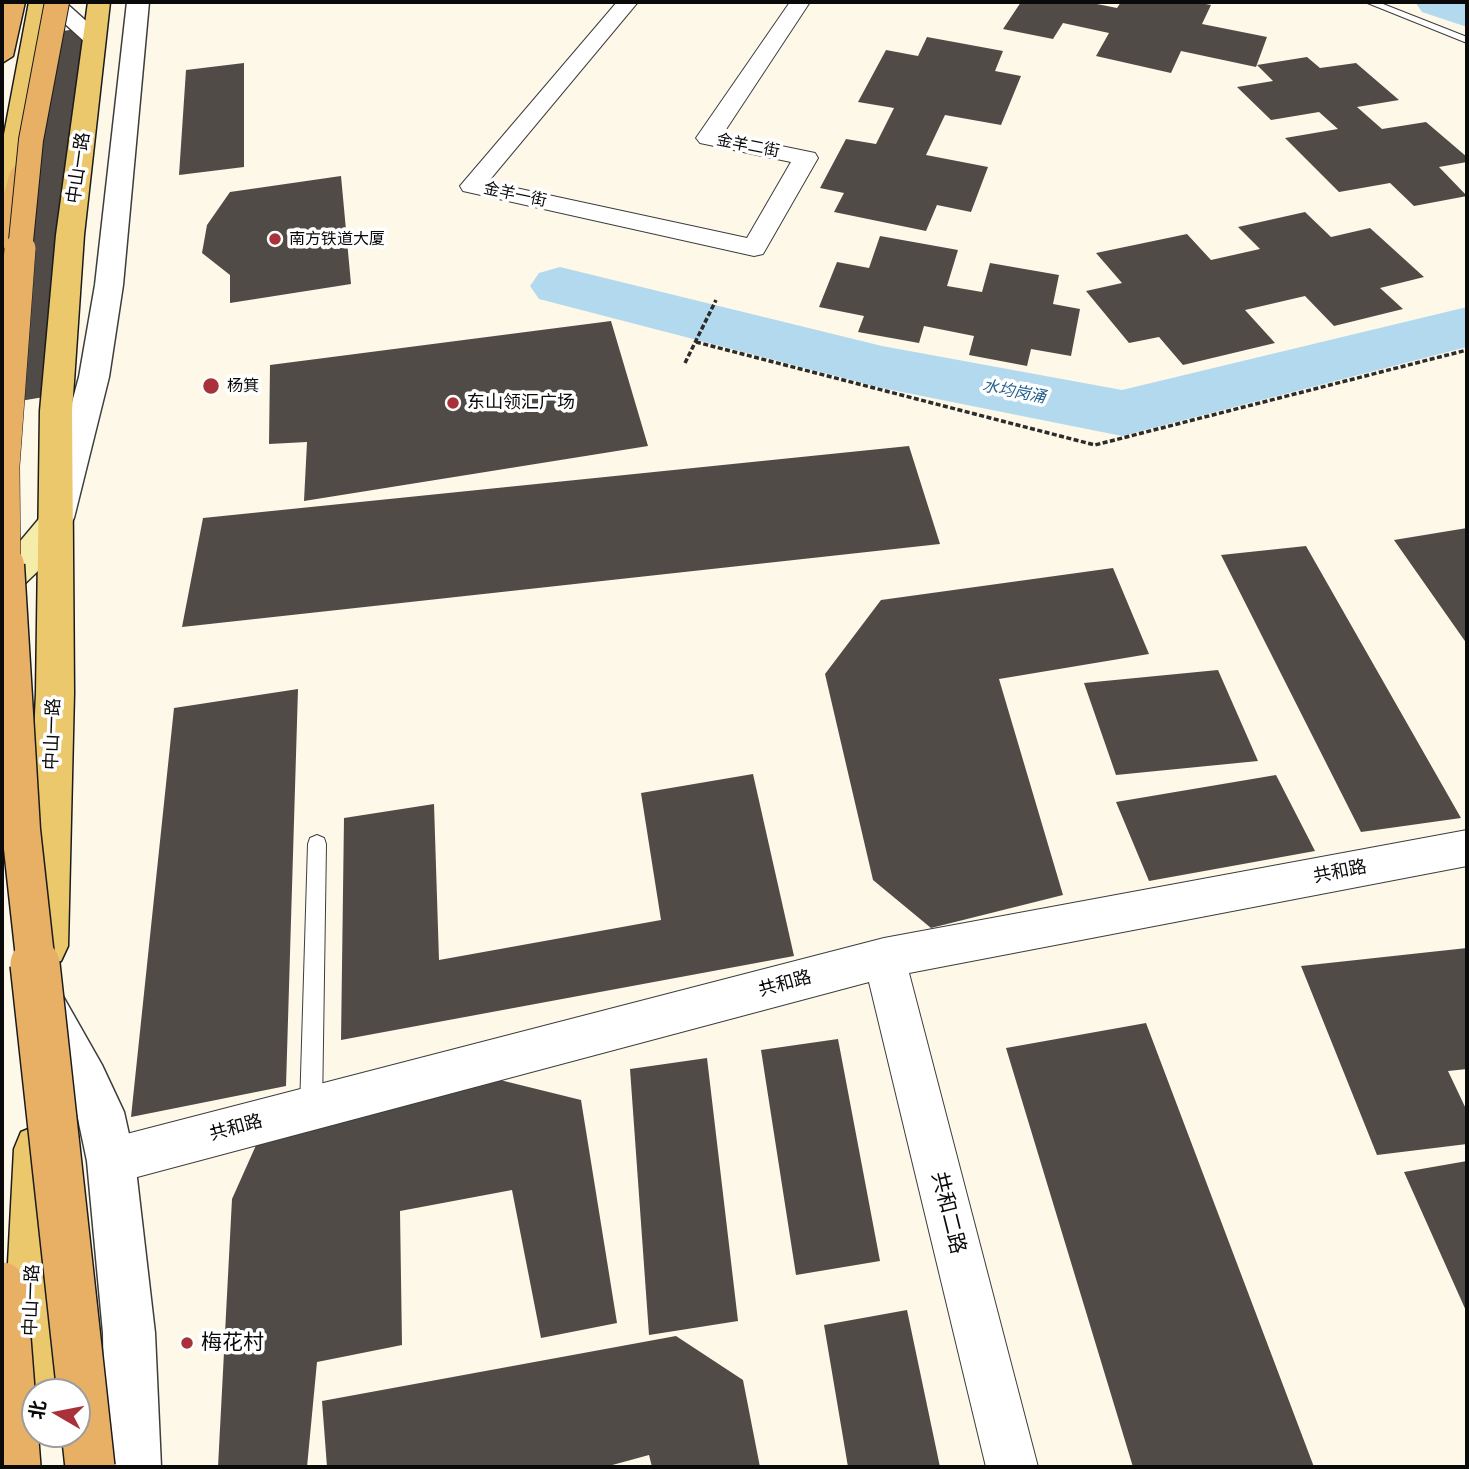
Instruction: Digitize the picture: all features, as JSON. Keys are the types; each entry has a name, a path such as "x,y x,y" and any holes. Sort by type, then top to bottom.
{"highway":[{"path":"2,56 14,2"},
{"path":"55,2 31,140 19,257 4,466 5,605 21,830 90,1467"},
{"path":"2,251 31,140"},
{"path":"2,1287 16,1467"}],"main road":[{"path":"2,213 40,2"},
{"name":"中山一路","path":"28,1378 55,693 56,411 70,235 100,2"},
{"path":"2,584 25,563 55,523"},
{"path":"2,1297 21,1384"},
{"name":"中山一路","path":"24,1467 25,1448"}],"street":[{"path":"55,2 94,38"},
{"path":"55,523 94,377 108,285 138,2"},
{"name":"金羊一街","path":"628,2 472,186 754,248"},
{"name":"金羊二街","path":"754,248 806,158 708,138 800,2"},
{"name":"共和路","path":"111,1161 884,958 1467,848"},
{"name":"共和二路","path":"884,958 1012,1467"},
{"path":"44,1007 96,1102 111,1161 129,1333 134,1467"}],"lane":[{"path":"1370,2 1467,40"},
{"path":"311,1108 317,844"}],"path":[{"path":"685,363 716,300"},
{"path":"696,342 1095,445 1467,350"}],"building":[{"path":"1021,2 1087,2 1117,8 1121,2 1195,2 1211,5 1202,24 1267,37 1256,67 1181,51 1171,73 1096,56 1109,33 1063,23 1053,39 1003,29"},
{"path":"101,26 62,394 2,404 2,200 31,35"},
{"path":"927,37 1003,51 995,71 1021,76 1001,125 945,115 926,155 988,167 971,212 937,205 926,231 834,212 844,193 820,188 846,139 876,144 894,108 858,102 886,50 918,56"},
{"path":"1307,57 1320,68 1356,63 1399,100 1357,107 1382,129 1426,122 1467,157 1467,162 1439,167 1467,196 1414,206 1390,183 1339,192 1285,138 1338,129 1319,112 1271,120 1237,87 1273,81 1257,65"},
{"path":"244,63 244,167 179,175 186,70"},
{"name":"南方铁道大厦","path":"341,176 351,284 230,303 230,275 202,253 207,225 230,192"},
{"path":"1305,212 1331,237 1370,228 1424,277 1380,288 1403,309 1334,326 1305,296 1245,310 1275,343 1183,365 1159,337 1129,343 1086,291 1122,283 1096,253 1187,234 1211,260 1260,249 1238,227"},
{"path":"880,236 958,250 947,286 982,292 990,263 1059,275 1053,304 1080,309 1071,356 1031,349 1027,366 969,355 974,336 924,326 919,343 858,332 864,316 819,307 837,262 869,268"},
{"name":"东山领汇广场","path":"611,321 648,446 304,501 307,442 269,444 270,365"},
{"path":"909,446 940,544 182,627 203,518"},
{"path":"1467,528 1467,644 1394,540"},
{"path":"1306,546 1461,818 1361,832 1221,555"},
{"path":"1113,568 1149,654 999,679 1063,895 931,928 873,880 825,674 881,600"},
{"path":"1218,670 1258,761 1116,775 1084,683"},
{"path":"298,689 286,1086 131,1117 174,708"},
{"path":"753,774 794,956 341,1040 344,818 434,804 439,960 661,920 641,793"},
{"path":"1276,775 1315,851 1149,881 1116,802"},
{"path":"1467,948 1467,1069 1448,1071 1467,1111 1467,1144 1377,1155 1301,966"},
{"path":"1146,1023 1314,1467 1133,1467 1006,1048"},
{"path":"838,1039 880,1261 796,1275 761,1050"},
{"path":"707,1058 738,1321 649,1335 630,1069"},
{"path":"500,1080 581,1100 617,1323 541,1338 512,1190 400,1211 402,1345 317,1362 307,1467 218,1467 232,1199 257,1143"},
{"path":"1467,1161 1467,1313 1404,1172"},
{"path":"907,1310 940,1467 848,1467 824,1325"},
{"path":"676,1336 743,1380 760,1467 652,1467 649,1455 605,1467 327,1467 322,1401"}],"waterway":[{"path":"1438,2 1467,13"},
{"name":"水均岗涌","path":"560,286 882,367 1122,413 1467,327"}],"place":[{"name":"南方铁道大厦","path":"275,239"},
{"name":"杨箕","path":"211,386"},
{"name":"东山领汇广场","path":"453,403"},
{"name":"梅花村","path":"187,1343"}]}
